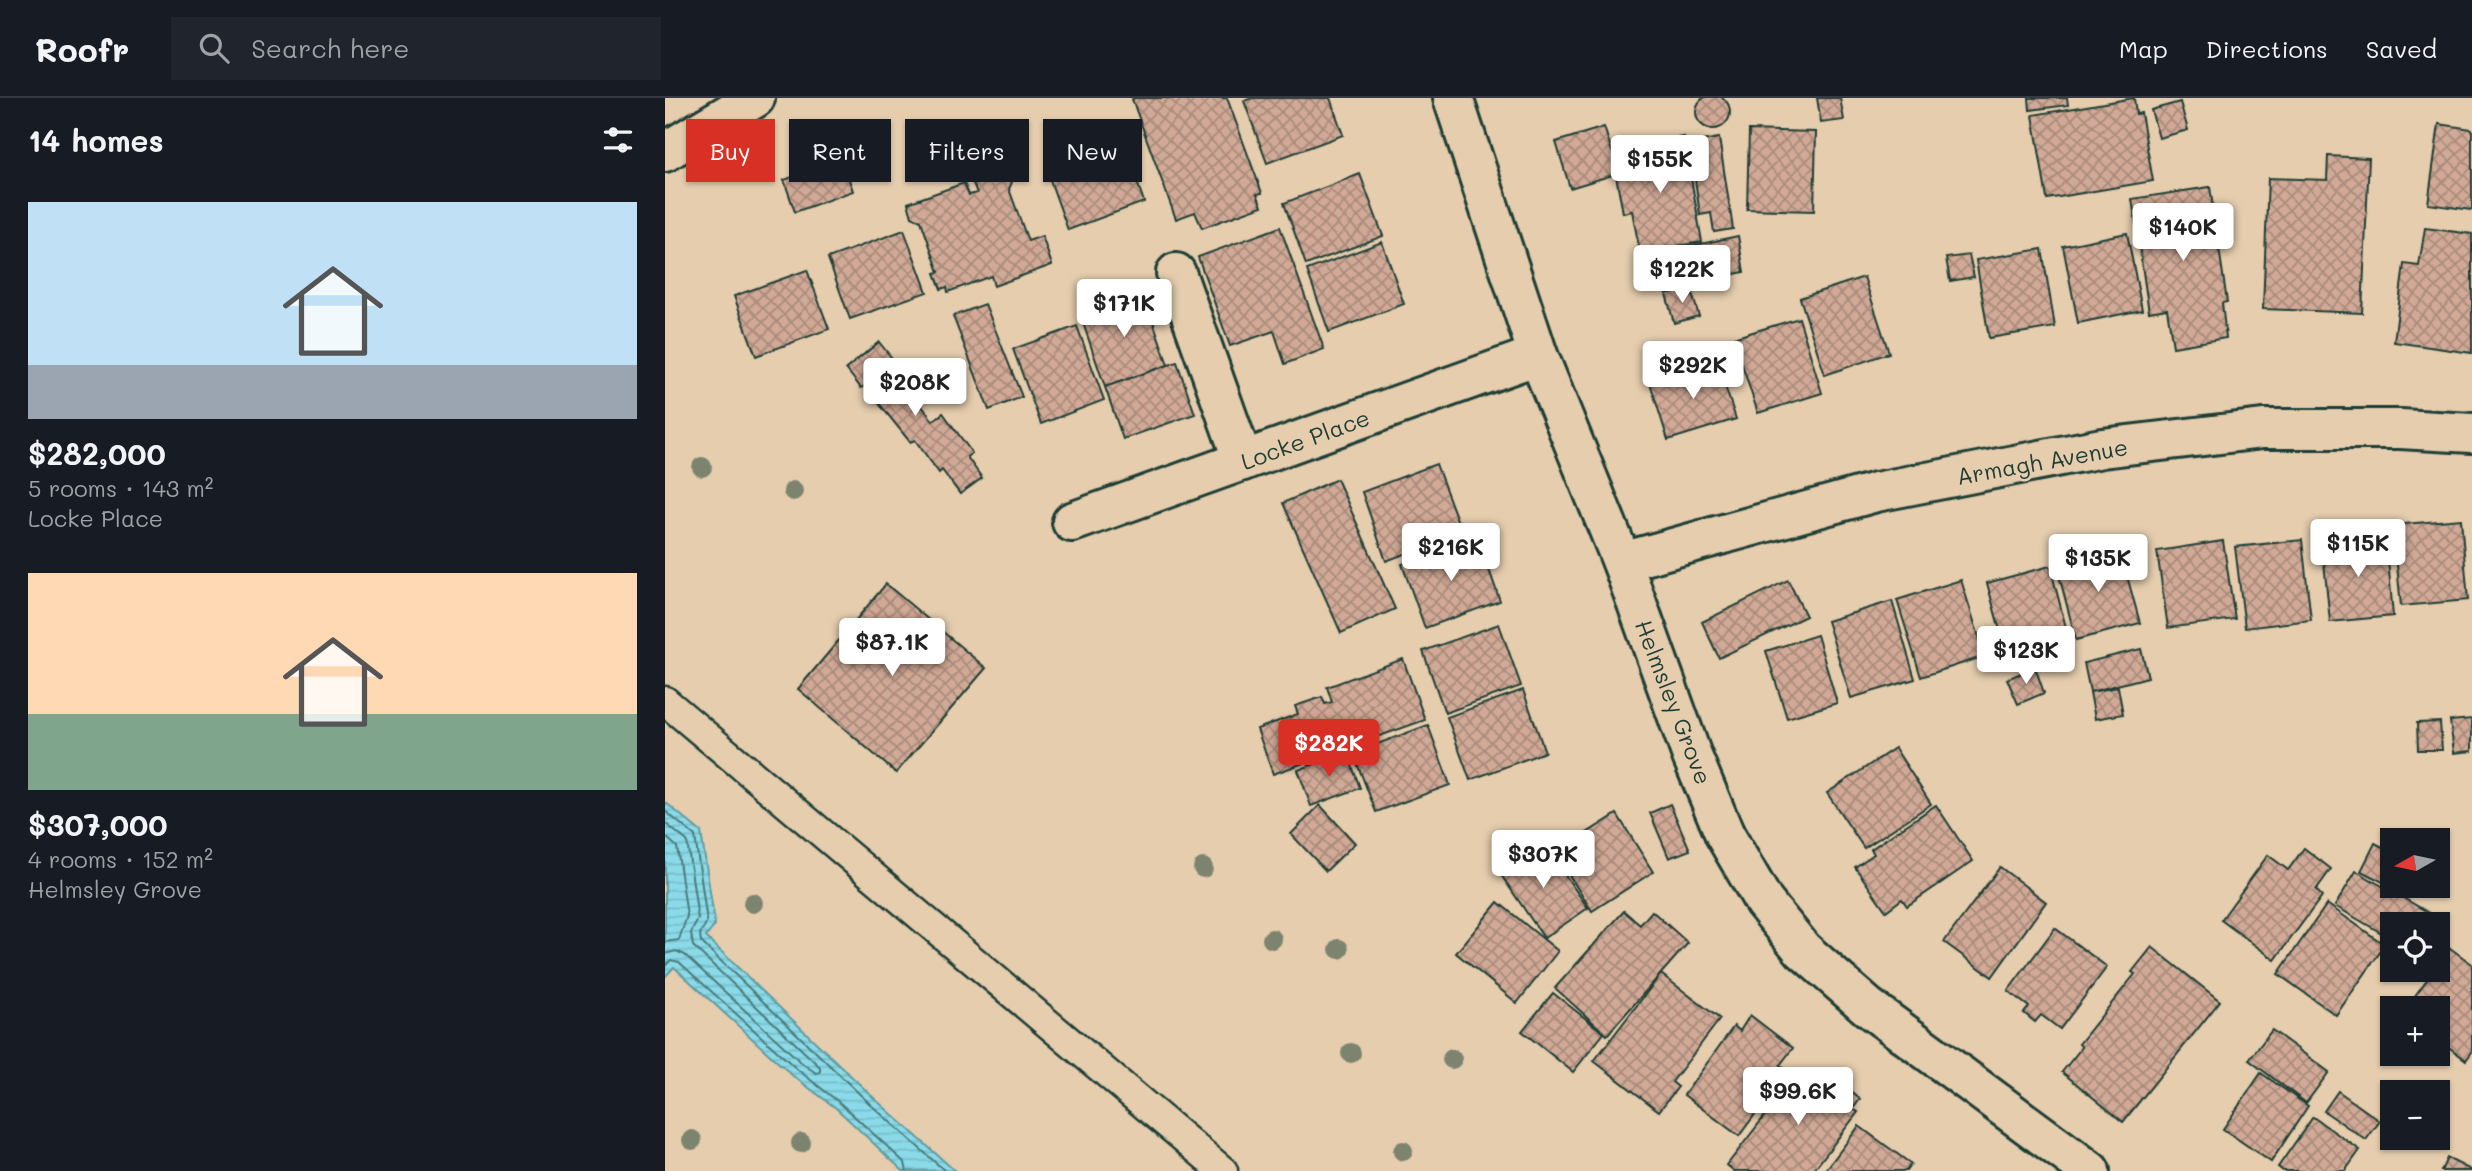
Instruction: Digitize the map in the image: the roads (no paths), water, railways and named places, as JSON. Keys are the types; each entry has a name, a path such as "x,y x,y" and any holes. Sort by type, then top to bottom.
{"street":[{"path":"665,152 755,98"},
{"name":"Helmsley Grove","path":"1453,98 1538,355 1622,562 1692,756 1725,835 1764,902 1803,950 1868,1007 2090,1171"},
{"path":"1176,273 1243,461"},
{"name":"Locke Place","path":"1072,522 1538,355"},
{"name":"Armagh Avenue","path":"1622,562 1876,492 2102,448 2263,429 2400,429 2472,433"}],"lane":[{"path":"665,701 1223,1171"}],"water":[{"path":"665,802 701,832 715,925 706,937 875,1099 955,1171 903,1171 836,1108 793,1076 674,967 665,977"}]}
